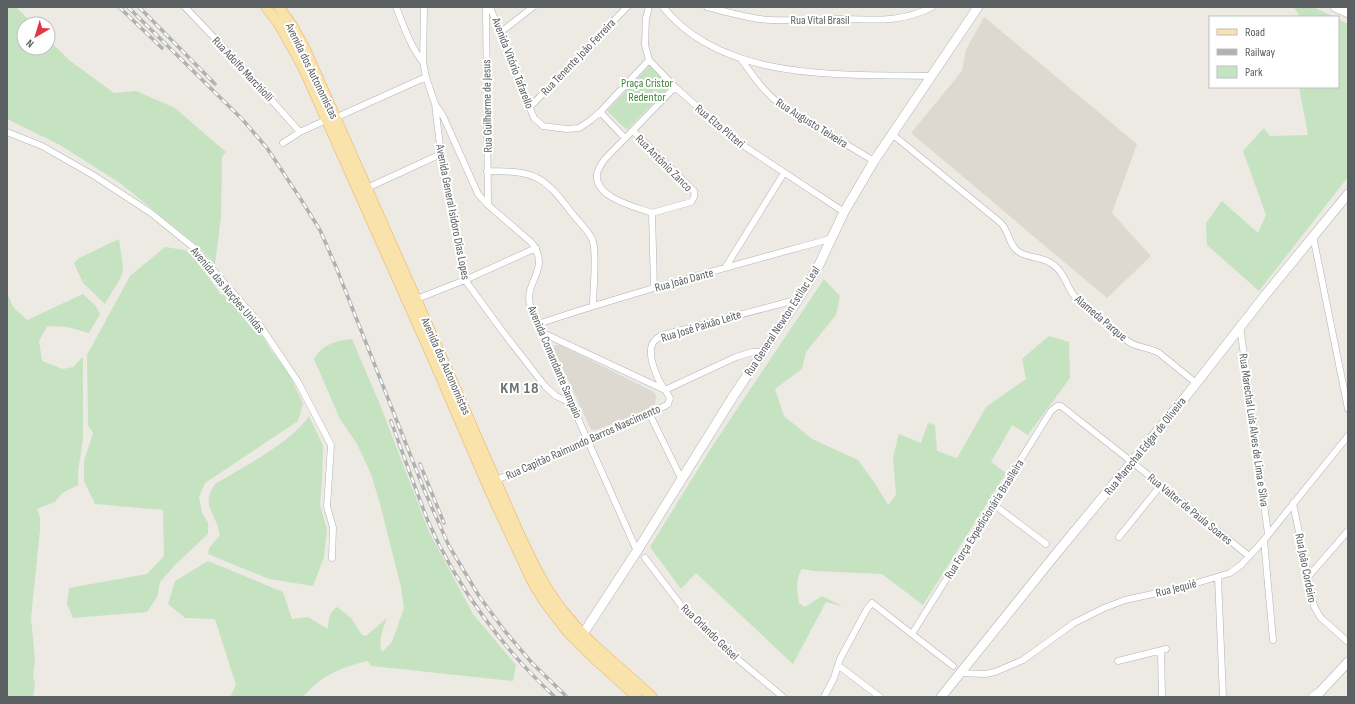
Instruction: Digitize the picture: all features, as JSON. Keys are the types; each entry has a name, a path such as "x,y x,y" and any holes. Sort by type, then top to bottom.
{"main road":[{"name":"Avenida dos Autonomistas","path":"266,7 280,24 367,188 483,474 516,549 544,601 557,619 577,642 637,697"},
{"name":"Avenida dos Autonomistas","path":"279,7 293,27 304,49 331,119 413,302 496,480 516,528 544,583 567,617 583,634 652,697"},
{"path":"483,474 487,478 496,480"}],"street":[{"name":"Rua Adolfo Marchiolli","path":"185,7 242,66 300,132"},
{"path":"396,7 410,42 423,62"},
{"path":"423,62 424,7"},
{"name":"Rua Guilherme de Jesus","path":"486,7 488,205"},
{"name":"Avenida Vitório Tafarello","path":"490,7 534,118 544,126 567,129 579,128 592,120 649,60"},
{"path":"501,32 533,7"},
{"name":"Rua Tenente João Ferreira","path":"530,107 627,7"},
{"path":"649,7 646,18 645,45 649,60"},
{"path":"663,7 678,22 708,45 740,59 782,68 842,74 931,76"},
{"name":"Rua Vital Brasil","path":"708,7 744,16 769,20 877,20 914,15 932,7"},
{"name":"Rua General Newton Estilac Leal","path":"583,634 637,551 734,395 799,298 818,267 844,212 874,161 978,7"},
{"path":"1335,7 1348,14"},
{"name":"Rua Augusto Teixeira","path":"740,59 770,97 787,109 874,161"},
{"name":"Rua Elzo Pitteri","path":"649,60 675,87 735,140 844,212"},
{"name":"Avenida General Isidoro Dias Lopes","path":"423,62 426,77 435,104 441,154 465,280 545,386 556,396 571,403"},
{"path":"282,143 300,132 426,77"},
{"path":"654,288 652,213 612,198 601,188 597,176 601,165 675,87"},
{"path":"413,302 536,248 526,237 488,205 476,191 443,116 435,104"},
{"path":"600,112 625,138"},
{"name":"Rua Antônio Zanco","path":"633,131 694,191 695,195 694,199 690,202 652,213"},
{"name":"Avenida das Nações Unidas","path":"7,132 42,146 93,175 151,213 193,247 255,318 298,382 331,445 327,507 333,527 332,558"},
{"name":"Alameda Parque","path":"892,134 1001,223 1016,250 1023,254 1044,259 1054,265 1063,275 1071,293 1078,300 1129,342 1138,347 1156,351 1196,383"},
{"path":"367,188 441,154"},
{"path":"487,171 520,172 536,176 557,194 572,213 593,240 594,255 592,306"},
{"path":"725,268 784,173"},
{"name":"Rua Marechal Edgar de Oliveira","path":"941,697 1348,194"},
{"path":"1313,236 1348,409"},
{"name":"Rua João Dante","path":"538,324 592,306 830,239"},
{"path":"1306,244 1316,249"},
{"name":"Avenida Comandante Sampaio","path":"536,248 540,262 528,299 571,403 637,551"},
{"name":"Rua José Paixão Leite","path":"665,390 659,380 651,353 651,347 657,338 663,335 799,298"},
{"name":"Rua Marechal Luis Alves de Lima e Silva","path":"1240,326 1268,534"},
{"path":"542,333 665,390"},
{"name":"Rua Capitão Raimundo Barros Nascimento","path":"496,480 589,442 668,404 670,398 665,390 736,356 753,352 763,352"},
{"name":"Rua Valter de Paula Soares","path":"1058,406 1061,406 1162,485 1249,556"},
{"name":"Rua Força Expedicionária Brasileira","path":"912,634 1052,411 1058,406"},
{"path":"649,413 681,478"},
{"name":"Rua Jequié","path":"960,672 985,674 995,672 1023,660 1074,623 1104,608 1125,600 1218,577 1236,569 1264,540 1348,436"},
{"path":"1120,536 1162,485"},
{"name":"Rua João Cordeiro","path":"1293,503 1307,578 1316,611 1320,617 1348,642"},
{"path":"993,504 1046,544"},
{"path":"1307,578 1348,531"},
{"path":"1264,540 1273,640"},
{"name":"Rua Orlando Geisel","path":"645,558 686,612 742,664 784,697"},
{"path":"1218,577 1222,697"},
{"path":"824,697 834,678 840,660 867,609 872,603 953,666"},
{"path":"1118,661 1164,650 1162,697"},
{"path":"1313,697 1320,692 1348,662"},
{"path":"839,666 880,697"}],"shaded area":[{"path":"984,17 1137,144 1112,213 1151,256 1107,298 911,133 962,71 966,50"},
{"path":"560,345 652,391 655,393 656,397 655,404 650,409 596,430 591,430 554,349 554,346"}],"green space":[{"path":"7,7 16,7 25,16 16,16 16,56 56,56 56,47 69,60 114,93 136,91 175,108 226,152 222,157 221,216 215,265 197,245 120,183 60,145 7,119"},
{"path":"1294,7 1313,7 1332,16 1299,16"},
{"path":"1339,20 1348,24 1348,177 1259,291 1207,245 1206,223 1222,201 1258,233 1266,215 1243,151 1264,128 1270,136 1308,135 1299,88 1339,88"},
{"name":"Praça Cristor Redentor","path":"650,65 670,86 627,130 607,111"},
{"path":"119,239 123,268 121,277 105,304 83,283 74,263 79,258"},
{"path":"165,247 185,250 196,259 221,295 228,292 250,316 270,349 287,371 303,403 298,421 205,483 199,497 202,512 208,523 208,534 176,564 160,582 157,597 147,612 73,618 67,604 69,588 147,574 164,556 163,510 95,504 84,481 84,461 93,433 88,425 87,355 130,276"},
{"path":"824,279 840,296 836,315 806,352 802,369 775,389 784,416 812,439 858,460 888,505 896,495 893,457 899,434 921,443 928,423 935,425 937,451 957,458 986,407 1026,379 1022,359 1049,336 1069,342 1070,378 1028,435 1012,425 991,462 1006,473 923,605 882,574 802,569 797,581 799,603 805,607 822,596 842,606 826,602 793,664 696,573 681,589 650,547 713,445"},
{"path":"83,294 95,305 100,314 89,333 67,327 47,326 39,341 42,361 63,369 73,367 83,357 83,439 78,472 78,485 62,493 55,502 37,509 40,517 40,530 31,618 35,659 33,676 35,685 33,697 7,697 7,296 9,297 13,307 27,320"},
{"path":"352,339 381,407 429,532 473,614 516,665 513,681 372,666 367,661 332,673 317,683 303,697 230,697 236,685 215,619 185,618 168,604 175,581 208,561 283,592 292,619 308,617 328,629 330,614 337,607 351,618 362,635 366,636 387,618 381,639 382,652 392,642 404,608 401,587 371,474 357,444 340,419 314,359 321,350 330,344"},
{"path":"309,416 323,446 320,505 327,530 324,557 313,586 269,579 208,554 209,548 220,535 209,502 210,494 215,484 279,445 291,436"}],"railway":[{"path":"119,7 162,48"},
{"path":"128,7 242,119 267,148 300,198 320,230 336,267 425,492 449,546 479,596 504,630 532,663 567,697"},
{"path":"139,7 215,84"},
{"path":"391,421 428,521 452,569 482,615 499,637 555,697"},
{"path":"420,464 444,523"}],"district":[{"name":"KM 18","path":"520,387"}]}
